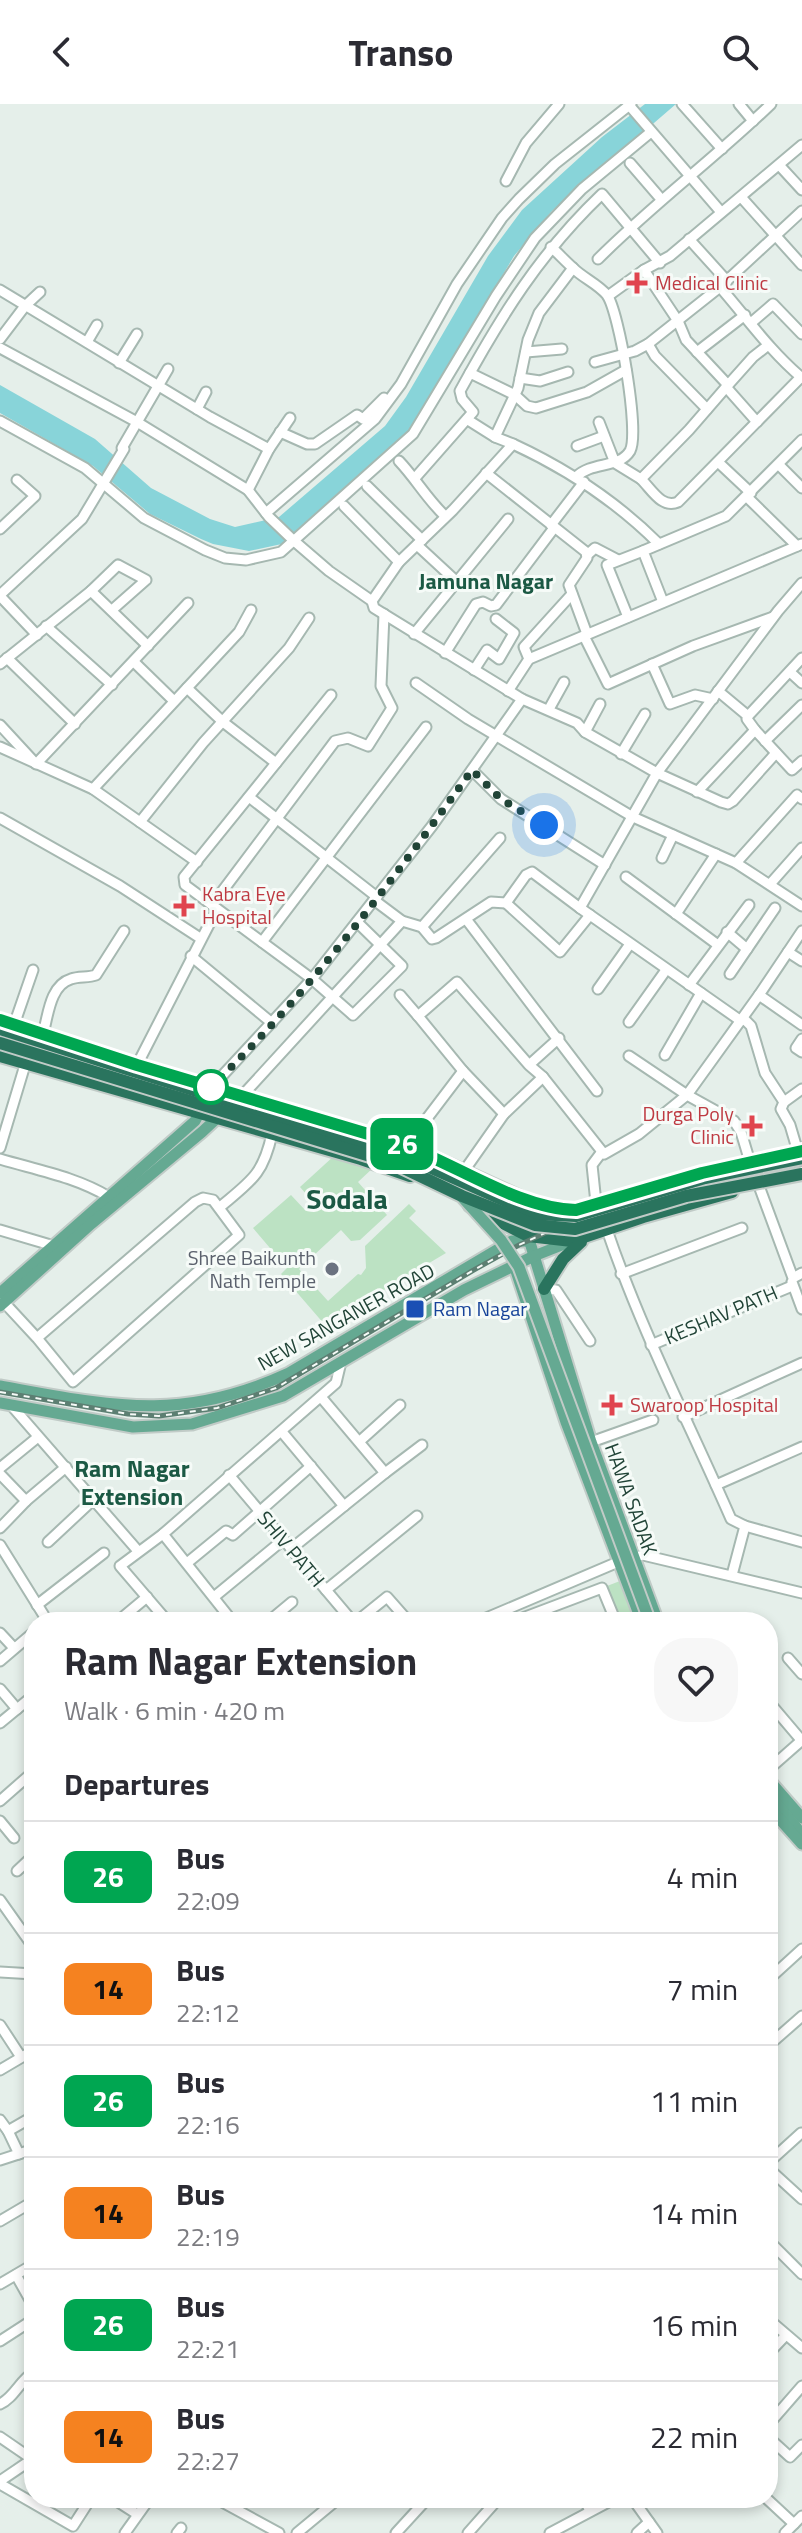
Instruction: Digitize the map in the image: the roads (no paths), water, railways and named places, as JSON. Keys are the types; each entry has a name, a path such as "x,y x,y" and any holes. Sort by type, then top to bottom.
{"highway":[{"path":"0,1020 412,1148 529,1201 556,1210 576,1210 750,1162 801,1154"},
{"path":"0,1029 409,1158 535,1214 576,1216 801,1154"},
{"path":"0,1043 393,1163 462,1196 535,1225 575,1229 686,1196 802,1176"},
{"path":"0,1056 407,1175 513,1235 529,1238 572,1241 687,1204 802,1176"},
{"path":"544,1289 571,1249 591,1236"}],"main road":[{"path":"1,1300 54,1246 200,1114 211,1087"},
{"path":"1,1300 216,1119 235,1095"},
{"path":"514,1266 516,1195"},
{"path":"462,1196 501,1240 519,1267 646,1612"},
{"name":"HAWA SADAK","path":"529,1201 529,1238 544,1289 591,1442 654,1612"},
{"name":"NEW SANGANER ROAD","path":"0,1386 131,1407 169,1407 225,1398 289,1373 513,1235"},
{"name":"NEW SANGANER ROAD","path":"5,1404 133,1427 192,1424 283,1396 464,1290 572,1241"},
{"name":"HAWA SADAK","path":"514,1266 554,1391 638,1612"},
{"path":"778,1790 802,1818"},
{"path":"778,1806 802,1834"},
{"path":"778,1817 802,1844"}],"street":[{"path":"506,181 526,143 559,104"},
{"path":"682,104 722,149"},
{"path":"739,104 753,121"},
{"path":"598,259 661,199 771,104"},
{"path":"268,515 375,419 401,384 457,284 502,218 575,147 629,105 721,212"},
{"path":"0,421 85,468 144,518 225,558 246,560 281,552 413,434 496,296 544,227 582,189 650,131"},
{"path":"608,296 644,270 660,263 802,145"},
{"path":"630,163 661,199"},
{"path":"779,165 802,190"},
{"path":"415,478 468,420 473,410 459,394 521,288 551,247 602,194 660,263"},
{"path":"741,197 802,265"},
{"path":"595,362 648,344 723,284 802,211"},
{"path":"599,422 615,463 641,479 664,503 671,505 678,502 802,377 767,346 689,239"},
{"path":"445,653 476,604 496,605 589,467 615,463 625,457 633,442 632,393 608,296 551,247"},
{"path":"495,437 515,395 539,313 573,268"},
{"path":"644,270 678,321 686,340 757,422"},
{"path":"0,290 269,449"},
{"path":"0,339 40,292"},
{"path":"697,352 773,304 802,334"},
{"path":"87,342 97,325"},
{"path":"119,363 137,334"},
{"path":"648,344 655,356 707,409"},
{"path":"641,479 753,357 767,346"},
{"path":"0,348 137,422 248,490 294,541 329,571 372,601 374,608 508,691 577,723 585,732 657,773 730,803 776,753"},
{"path":"526,352 562,349"},
{"path":"37,635 0,595 82,519 168,369"},
{"path":"470,373 515,395 527,406 536,408 587,392 626,370"},
{"path":"520,378 540,381 568,372"},
{"path":"197,409 206,392"},
{"path":"280,432 307,444 315,444 357,415 363,419 384,398"},
{"path":"248,490 269,449 290,418"},
{"path":"468,420 495,437 580,479 659,544"},
{"path":"577,446 604,436"},
{"path":"628,617 607,565 726,516 802,440"},
{"path":"372,601 399,562 513,444"},
{"path":"399,461 415,478 423,494 445,516"},
{"path":"508,691 529,659 800,546 718,462"},
{"path":"779,465 802,488"},
{"path":"486,473 587,555"},
{"path":"0,529 35,496 17,480"},
{"path":"367,486 457,582"},
{"path":"344,506 399,562"},
{"path":"414,634 508,519"},
{"path":"618,560 595,548 587,555 569,585 585,635 608,684 775,616"},
{"path":"643,551 663,602"},
{"path":"75,724 4,661 91,591 118,565 146,580 112,610"},
{"path":"580,908 657,773 802,583"},
{"path":"91,591 148,646"},
{"path":"529,659 524,647 572,594"},
{"path":"36,764 188,603"},
{"path":"93,789 239,632 251,610"},
{"path":"137,1065 214,907 335,741 348,738 368,746 392,708 381,686 384,614"},
{"path":"140,822 289,648 309,618"},
{"path":"474,670 487,650 499,659 514,633 496,619"},
{"path":"46,626 112,685"},
{"path":"748,716 802,658"},
{"path":"134,662 174,701"},
{"path":"652,664 670,704 695,695 717,694 748,716 755,730 792,770 802,761"},
{"path":"790,672 802,683"},
{"path":"549,709 564,682"},
{"path":"416,683 496,736 633,817 736,863 802,906"},
{"path":"187,688 223,722 276,763"},
{"path":"331,695 184,877 185,885 312,979 353,1015 402,966 357,922"},
{"path":"221,1077 312,979 472,770 522,699"},
{"path":"585,732 600,704"},
{"path":"765,741 802,705"},
{"path":"621,754 645,714"},
{"path":"0,725 36,764"},
{"path":"262,942 426,727"},
{"path":"697,792 755,730"},
{"path":"0,747 93,789 197,862"},
{"path":"472,770 501,799 605,865"},
{"path":"736,863 797,795 802,799"},
{"path":"249,797 326,856 402,921 422,927 432,939 491,902 506,903 560,952 590,915"},
{"path":"0,818 120,886 200,938"},
{"path":"662,858 673,835"},
{"path":"422,927 500,838"},
{"path":"771,883 802,848"},
{"path":"676,914 716,854"},
{"path":"506,903 526,875 532,872 666,970 742,1019 751,1026 765,1073 784,1102"},
{"path":"626,877 718,945"},
{"path":"689,985 749,905"},
{"path":"730,974 775,908"},
{"path":"466,919 597,1091"},
{"path":"235,1095 334,997 402,921"},
{"path":"43,1034 54,992 61,983 96,975 124,931"},
{"path":"596,1203 592,1165 601,1153 639,1134 687,1095 802,931"},
{"path":"727,932 747,949"},
{"path":"598,989 630,944"},
{"path":"788,952 802,961"},
{"path":"191,956 272,1023"},
{"path":"14,1025 33,970"},
{"path":"629,1022 666,970"},
{"path":"418,1016 457,982 543,1077 592,1137 601,1153"},
{"path":"665,1055 701,993"},
{"path":"400,995 463,1071 504,1114"},
{"path":"759,995 802,1025"},
{"path":"529,1065 559,1038"},
{"path":"802,1039 796,1048 802,1052"},
{"path":"629,1056 687,1095 734,1121 741,1132 750,1162"},
{"path":"0,1148 25,1065"},
{"path":"412,1148 422,1125 463,1071"},
{"path":"464,1171 504,1114 543,1077"},
{"path":"801,1154 781,1109 784,1102 802,1089"},
{"path":"220,1207 259,1172 267,1159 272,1134"},
{"path":"0,1159 80,1182 109,1197"},
{"path":"759,1186 796,1279 802,1309"},
{"path":"1,1300 73,1382 239,1235 213,1200 203,1198 195,1202 37,1338"},
{"path":"621,1274 742,1228"},
{"path":"0,1230 54,1246"},
{"path":"607,1230 621,1274 651,1345 731,1519 802,1542"},
{"name":"KESHAV PATH","path":"651,1345 796,1279"},
{"path":"544,1289 556,1290 590,1341"},
{"path":"160,1612 120,1566 163,1534 321,1397 338,1381 341,1362"},
{"path":"683,1417 802,1363"},
{"path":"321,1397 385,1473"},
{"path":"5,1404 66,1467 138,1551"},
{"path":"360,1441 400,1405"},
{"path":"591,1442 653,1420"},
{"path":"282,1432 344,1506"},
{"path":"26,1501 0,1471 38,1437"},
{"path":"291,1549 422,1445"},
{"path":"716,1485 802,1447"},
{"path":"187,1563 226,1531 233,1535 311,1466"},
{"path":"0,1528 66,1467"},
{"name":"SHIV PATH","path":"229,1475 346,1612"},
{"path":"48,1542 94,1499"},
{"path":"326,1590 417,1516"},
{"path":"732,1575 745,1526"},
{"path":"163,1534 225,1612"},
{"path":"214,1597 283,1540"},
{"path":"0,1545 41,1612"},
{"path":"37,1605 104,1553"},
{"path":"500,1612 618,1562 643,1555 802,1593"},
{"path":"549,1612 602,1588 612,1612"},
{"path":"129,1612 147,1597"},
{"name":"SHIV PATH","path":"368,1612 387,1597 400,1612"},
{"path":"280,1612 292,1602"},
{"path":"0,1633 14,1648"},
{"path":"0,1661 24,1640"},
{"path":"788,1658 802,1674"},
{"path":"0,1689 17,1709"},
{"path":"0,1723 24,1703"},
{"path":"778,1712 802,1740 778,1761"},
{"path":"0,1801 24,1780"},
{"path":"0,1821 14,1838"},
{"path":"17,1871 24,1864"},
{"path":"1,1902 24,1934"},
{"path":"778,1971 802,1949"},
{"path":"0,1972 24,1973"},
{"path":"778,2037 802,2016"},
{"path":"0,2025 21,2057"},
{"path":"0,2070 24,2055"},
{"path":"0,2120 19,2154"},
{"path":"8,2131 24,2122"},
{"path":"778,2156 801,2133"},
{"path":"0,2160 24,2152"},
{"path":"778,2175 801,2195"},
{"path":"0,2221 24,2207"},
{"path":"778,2250 802,2274"},
{"path":"0,2284 24,2270"},
{"path":"16,2275 24,2289"},
{"path":"0,2341 24,2325"},
{"path":"778,2328 802,2348"},
{"path":"778,2343 786,2335"},
{"path":"0,2404 7,2401 24,2380"},
{"path":"778,2414 802,2386"},
{"path":"0,2437 24,2453"},
{"path":"778,2446 790,2457 802,2445"},
{"path":"24,2465 0,2482 24,2498"},
{"path":"38,2508 71,2530 85,2508"},
{"path":"128,2508 137,2514"},
{"path":"125,2533 142,2508"},
{"path":"233,2508 279,2533"},
{"path":"297,2533 326,2508"},
{"path":"396,2533 419,2508"},
{"path":"468,2533 490,2508"},
{"path":"550,2533 596,2508"},
{"path":"639,2508 657,2533"},
{"path":"774,2508 789,2528 800,2533"},
{"path":"789,2528 802,2516"},
{"path":"637,2533 649,2522"}],"water":[{"path":"645,104 676,104 552,211 514,256 408,434 291,542 249,551 201,539 150,514 93,466 0,413 0,385 95,439 151,488 210,519 235,527 279,517 385,426 406,397 488,256 522,210 602,137"}],"railway":[{"path":"0,1392 128,1414 159,1416 217,1408 276,1388 472,1271 569,1222 705,1182 802,1164"}],"place":[{"name":"Medical Clinic","path":"637,283"},
{"name":"Kabra Eye Hospital","path":"184,906"},
{"name":"Durga Poly Clinic","path":"752,1126"},
{"name":"Shree Baikunth Nath Temple","path":"332,1269"},
{"name":"Ram Nagar","path":"415,1309"},
{"name":"Swaroop Hospital","path":"612,1405"}],"district":[{"name":"Jamuna Nagar","path":"486,581"},
{"name":"Sodala","path":"347,1199"},
{"name":"Ram Nagar Extension","path":"132,1483"}]}
